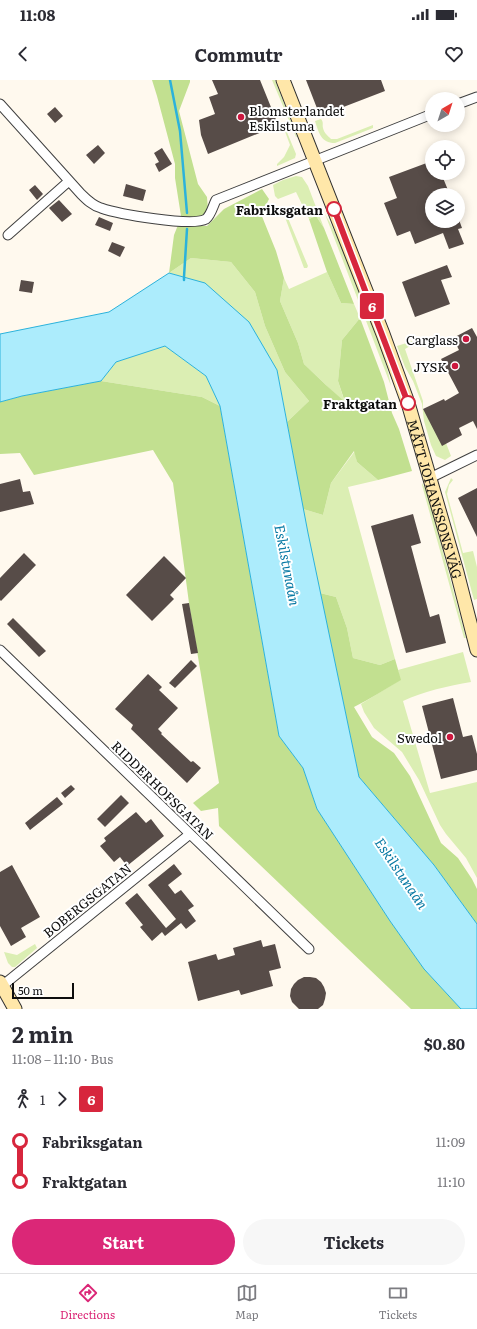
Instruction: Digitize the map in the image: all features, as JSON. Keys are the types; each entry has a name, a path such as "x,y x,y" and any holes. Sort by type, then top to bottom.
{"street":[{"name":"MÅTT JOHANSSONS VÄG","path":"283,80 405,396 457,572 477,650"},
{"path":"465,101 477,97"},
{"path":"2,109 17,122 86,199 100,208 152,219 194,221 205,219 210,214 216,200 425,117"},
{"path":"8,235 69,181"},
{"path":"430,478 477,454"},
{"name":"RIDDERHOFSGATAN","path":"0,650 309,949"},
{"name":"BOBERGSGATAN","path":"1,984 190,834"},
{"path":"1,984 14,1009"}],"green space":[{"path":"152,80 190,80 179,111 198,184 207,197 208,210 203,216 196,218 181,216 175,178 175,164"},
{"path":"272,80 275,80 297,137 296,137"},
{"path":"321,119 324,131 331,139 337,139 373,125 373,128 335,143 330,143 321,136 318,130 315,121"},
{"path":"284,125 296,154 295,158 277,166 277,164 284,157 290,145 283,126"},
{"path":"296,176 302,177 308,186 324,228 316,216 309,219 296,192 278,199 275,196 273,185"},
{"path":"262,189 269,199 266,205 259,209 276,251 284,278 280,301 298,343 304,364 345,402 338,381 342,340 360,318 384,382 392,413 399,429 412,471 378,480 357,462 354,451 331,483 323,515 303,509 287,422 309,401 285,372 265,326 255,292 231,262 191,258 169,273 174,235 178,225 207,226 224,209"},
{"path":"285,211 308,266 307,268 304,268 283,212"},
{"path":"325,214 340,243 378,339 386,362 391,386"},
{"path":"316,216 324,228 354,304 341,303 327,272 309,219"},
{"path":"191,258 231,262 255,292 265,326 285,372 309,401 287,422 277,370 184,277 169,273"},
{"path":"327,272 341,303 354,304 360,318 342,340 338,381 345,403 304,364 298,343 280,301 284,278 289,289"},
{"path":"422,338 405,349 423,401 423,409 446,443 451,456 445,460 436,456 431,445 424,421 422,404 397,346"},
{"path":"165,346 206,376 220,406 202,397 101,381 116,362"},
{"path":"101,381 202,397 220,406 279,736 303,768 317,809 390,921 424,969 461,1009 411,1009 219,826 218,808 201,811 193,803 219,783 189,603 173,483 153,450 34,475 20,453 0,454 0,402 22,396"},
{"path":"355,451 357,462 378,480 348,487 395,659 380,665 353,658 347,628 336,597 320,593 303,509 323,515 331,483"},
{"path":"451,478 453,480 449,485 447,494 463,553 473,551 477,567 477,599 474,600 445,492"},
{"path":"422,483 427,492 466,638 464,638"},
{"path":"320,593 336,597 347,628 353,658 380,665 395,659 401,680 354,707 372,737 394,753 410,776 441,843 458,858 472,879 477,889 477,924 434,865 359,777"},
{"path":"463,652 471,682 436,689 403,701 430,793 477,782 477,878 466,858 440,825 419,780 402,752 374,728 361,704 400,680 398,670"},
{"path":"35,944 37,948 15,967 12,967 8,963 4,952 17,955"}],"water":[{"name":"Eskilstunaån","path":"169,273 205,283 249,322 277,370 308,533 359,777 434,865 477,924 477,1009 461,1009 424,969 390,921 317,809 303,768 279,736 220,406 206,376 165,346 116,362 101,381 22,396 0,402 0,334 109,312"}],"building":[{"name":"Blomsterlandet Eskilstuna","path":"212,80 260,80 277,122 273,124 274,127 208,154 201,135 199,120 215,114 209,97 218,94"},
{"path":"306,80 381,80 385,91 320,116"},
{"path":"55,107 63,116 55,123 47,114"},
{"path":"98,145 105,153 94,164 86,155"},
{"path":"162,148 172,164 159,172 155,164 159,162 154,153"},
{"path":"425,164 425,180 444,180 447,188 425,188 425,228 462,228 458,229 464,244 449,249 443,233 415,244 410,231 397,236 384,203 397,198 389,177"},
{"path":"126,184 146,190 143,201 123,196"},
{"path":"35,185 43,194 37,200 29,190"},
{"path":"59,200 72,214 62,222 49,208"},
{"path":"99,217 113,223 110,231 95,225"},
{"path":"112,242 125,247 120,257 108,251"},
{"path":"447,265 452,277 441,280 450,304 415,317 402,282"},
{"path":"21,280 34,282 32,293 19,291"},
{"path":"472,328 477,337 477,429 473,421 459,428 462,435 442,446 423,409 444,399 445,401 459,393 441,359 459,350 453,338"},
{"path":"20,479 23,492 30,491 34,504 0,512 0,484"},
{"path":"477,488 477,537 458,498"},
{"path":"413,514 421,543 411,546 430,617 439,614 446,643 406,653 371,526"},
{"path":"24,553 36,565 1,601 0,578"},
{"path":"164,556 186,578 170,595 174,599 152,621 126,595"},
{"path":"189,603 198,653 191,654 182,604"},
{"path":"13,618 46,651 39,657 7,624"},
{"path":"191,660 197,666 175,688 169,683"},
{"path":"148,674 162,687 159,690 178,708 158,729 162,733 161,734 191,762 193,761 201,768 187,783 131,729 133,725 115,709"},
{"path":"453,698 463,737 472,735 477,754 477,770 441,779 422,706"},
{"path":"71,785 75,789 65,798 61,793"},
{"path":"121,795 129,803 105,827 97,819"},
{"path":"57,797 63,804 30,830 25,823"},
{"path":"136,812 146,823 151,819 164,836 127,866 120,857 114,862 100,846 106,841 104,838"},
{"path":"174,864 182,874 168,885 175,894 181,890 194,906 188,910 196,921 186,929 181,923 165,936 162,932 152,941 140,927 143,925 125,903 137,893 166,928 176,919 148,885"},
{"path":"12,865 40,917 21,928 26,937 11,946 0,926 0,872"},
{"path":"104,884 109,889 84,910 79,904"},
{"path":"261,940 263,947 275,944 281,968 269,971 273,986 241,995 239,990 198,1001 188,962 216,954 218,960 235,955 233,948"},
{"path":"304,977 316,978 324,987 326,993 325,999 323,1005 318,1009 299,1009 292,1002 290,996 291,989 298,980"}],"waterway":[{"path":"170,80 180,131 187,213"},
{"path":"184,280 187,229"}],"bus line":[{"name":"6","path":"334,209 383,334 408,403"}],"place":[{"name":"Blomsterlandet Eskilstuna","path":"241,117"},
{"name":"Fabriksgatan","path":"334,209"},
{"name":"Carglass","path":"466,339"},
{"name":"JYSK","path":"455,366"},
{"name":"Fraktgatan","path":"408,403"},
{"name":"Swedol","path":"450,737"}]}
